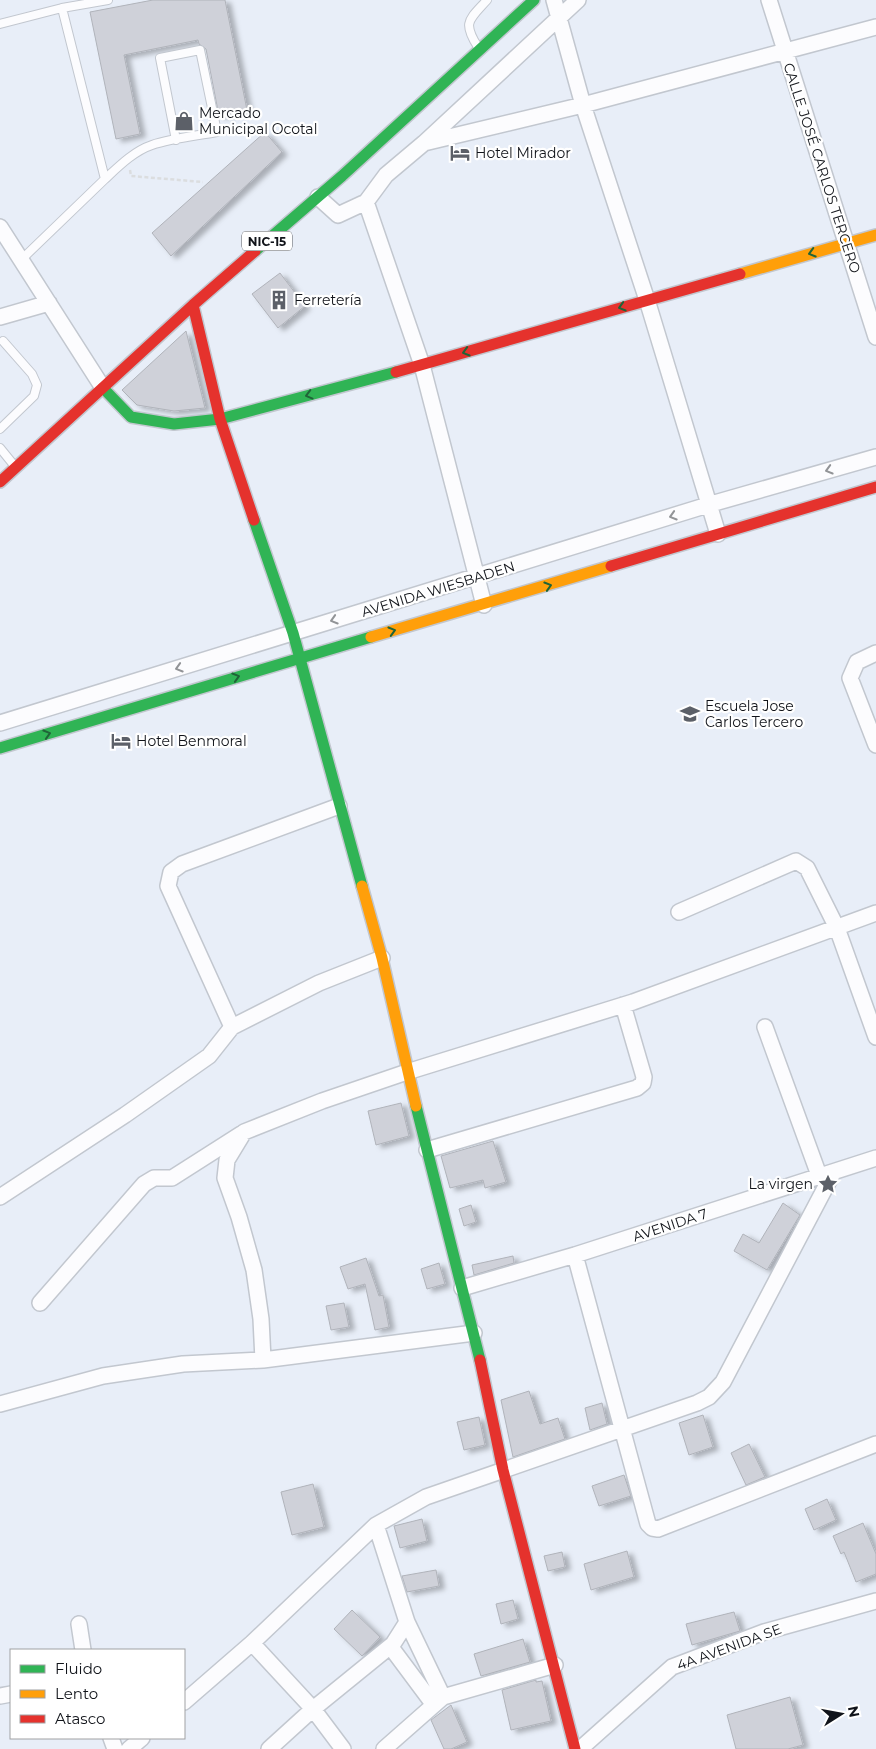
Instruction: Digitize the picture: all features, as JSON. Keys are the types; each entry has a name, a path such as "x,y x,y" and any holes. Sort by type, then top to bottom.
{"main road":[{"name":"NIC-15","path":"0,482 193,305 318,197 534,0"},
{"path":"103,388 131,417 174,424 220,418 422,365 876,235"},
{"path":"193,305 220,418 293,633 382,958 407,1072 474,1333 502,1470 555,1665 575,1749"},
{"name":"AVENIDA WIESBADEN","path":"0,748 876,487"}],"street":[{"path":"554,0 583,105 647,300 718,534"},
{"path":"318,197 338,214 366,202 386,175 424,143 578,0"},
{"name":"CALLE JOSÉ CARLOS TERCERO","path":"769,0 876,337"},
{"path":"424,143 583,105 876,27"},
{"path":"366,202 422,365 484,605"},
{"path":"0,227 103,388"},
{"path":"0,317 49,303"},
{"name":"AVENIDA WIESBADEN","path":"0,723 710,504 876,457"},
{"path":"876,653 858,662 850,678 876,745"},
{"path":"232,1027 168,886 171,872 182,864 339,806"},
{"path":"679,912 796,861 807,868 837,928 876,1037"},
{"path":"40,1303 144,1184 154,1178 172,1178 244,1132 322,1101 407,1072 623,1005 876,913"},
{"path":"0,1197 125,1115 208,1056 232,1027 319,983 382,958"},
{"path":"427,1150 638,1088 643,1083 644,1077 623,1005"},
{"path":"185,1701 252,1642 376,1525 426,1497 621,1431 697,1403 710,1397 723,1382 826,1175 765,1026"},
{"path":"244,1132 227,1160 225,1178 239,1217 254,1270 261,1318 263,1360"},
{"name":"AVENIDA 7","path":"462,1288 575,1255 876,1158"},
{"path":"575,1255 621,1431 648,1524 652,1528 658,1529 876,1444"},
{"path":"0,1404 103,1376 183,1364 263,1360 474,1333"},
{"path":"376,1525 407,1622 438,1701"},
{"name":"4A AVENIDA SE","path":"580,1749 672,1667 764,1632 876,1601"},
{"path":"269,1749 313,1709 393,1644 407,1622"},
{"path":"79,1624 83,1649"},
{"path":"252,1642 313,1709 343,1749"},
{"path":"393,1644 393,1650 438,1701"},
{"path":"384,1749 438,1701 555,1665"},
{"path":"130,1749 141,1739"}],"lane":[{"path":"0,24 62,8 108,0"},
{"path":"479,49 467,27 468,21 487,0"},
{"path":"62,8 105,179"},
{"path":"22,259 128,158 151,145 217,132 200,50 160,58 176,140"},
{"path":"0,429 34,396 37,385 32,374 3,341"},
{"path":"0,448 16,468"}],"path":[{"path":"128,158 131,176 203,182"}],"building":[{"path":"153,0 225,0 247,110 219,116 206,49 199,44 198,40 124,55 140,134 116,139 90,12"},
{"path":"265,132 282,152 171,256 152,233"},
{"name":"Ferretería","path":"280,273 305,306 278,328 252,294"},
{"path":"186,331 205,408 174,411 137,405 122,390"},
{"path":"401,1103 409,1136 376,1145 368,1111"},
{"path":"493,1141 506,1182 485,1188 483,1180 450,1188 441,1156"},
{"path":"783,1203 800,1215 767,1270 734,1251 743,1234 759,1243"},
{"path":"471,1205 476,1222 464,1226 459,1209"},
{"path":"513,1256 514,1263 474,1275 472,1265"},
{"path":"366,1258 379,1296 383,1295 389,1327 375,1330 365,1284 348,1289 340,1267"},
{"path":"439,1263 445,1284 427,1289 421,1269"},
{"path":"344,1303 349,1327 331,1330 326,1306"},
{"path":"529,1391 540,1424 558,1418 565,1439 513,1457 501,1400"},
{"path":"602,1403 607,1424 590,1430 585,1408"},
{"path":"703,1415 713,1447 689,1455 679,1423"},
{"path":"479,1417 485,1445 464,1450 457,1422"},
{"path":"749,1444 765,1477 746,1485 731,1453"},
{"path":"624,1475 631,1496 599,1506 592,1486"},
{"path":"313,1484 324,1527 292,1535 281,1492"},
{"path":"827,1499 836,1520 814,1530 805,1509"},
{"path":"422,1519 427,1541 400,1548 394,1526"},
{"path":"863,1523 876,1554 876,1574 856,1582 844,1552 841,1554 833,1536"},
{"path":"627,1551 634,1577 591,1590 584,1564"},
{"path":"562,1552 565,1567 548,1571 544,1556"},
{"path":"436,1570 439,1586 407,1592 402,1576"},
{"path":"513,1600 518,1619 501,1624 496,1604"},
{"path":"352,1610 380,1637 362,1656 334,1629"},
{"path":"734,1612 740,1631 692,1645 686,1624"},
{"path":"523,1639 530,1662 481,1676 474,1654"},
{"path":"536,1680 536,1682 542,1681 551,1721 511,1730 502,1690"},
{"path":"790,1697 803,1745 788,1749 736,1749 727,1715"},
{"path":"451,1705 467,1742 451,1749 444,1749 431,1720"}],"traffic: fast":[{"path":"255,251 342,176 534,0"},
{"path":"103,388 131,417 174,424 220,419 396,372"},
{"path":"254,520 293,633 362,886"},
{"path":"0,748 371,637"},
{"path":"416,1106 480,1360"}],"traffic: slow":[{"path":"740,274 876,235"},
{"path":"371,637 611,566"},
{"path":"362,886 382,958 416,1106"}],"traffic: jam":[{"path":"0,482 193,305 255,251"},
{"path":"396,372 740,274"},
{"path":"193,305 220,419 254,520"},
{"path":"611,566 876,487"},
{"path":"480,1360 503,1470 575,1749"}],"place":[{"name":"Mercado Municipal Ocotal","path":"184,121"},
{"name":"Hotel Mirador","path":"460,153"},
{"name":"Ferretería","path":"279,300"},
{"name":"Escuela Jose Carlos Tercero","path":"690,714"},
{"name":"Hotel Benmoral","path":"121,741"},
{"name":"La virgen","path":"828,1184"}]}
